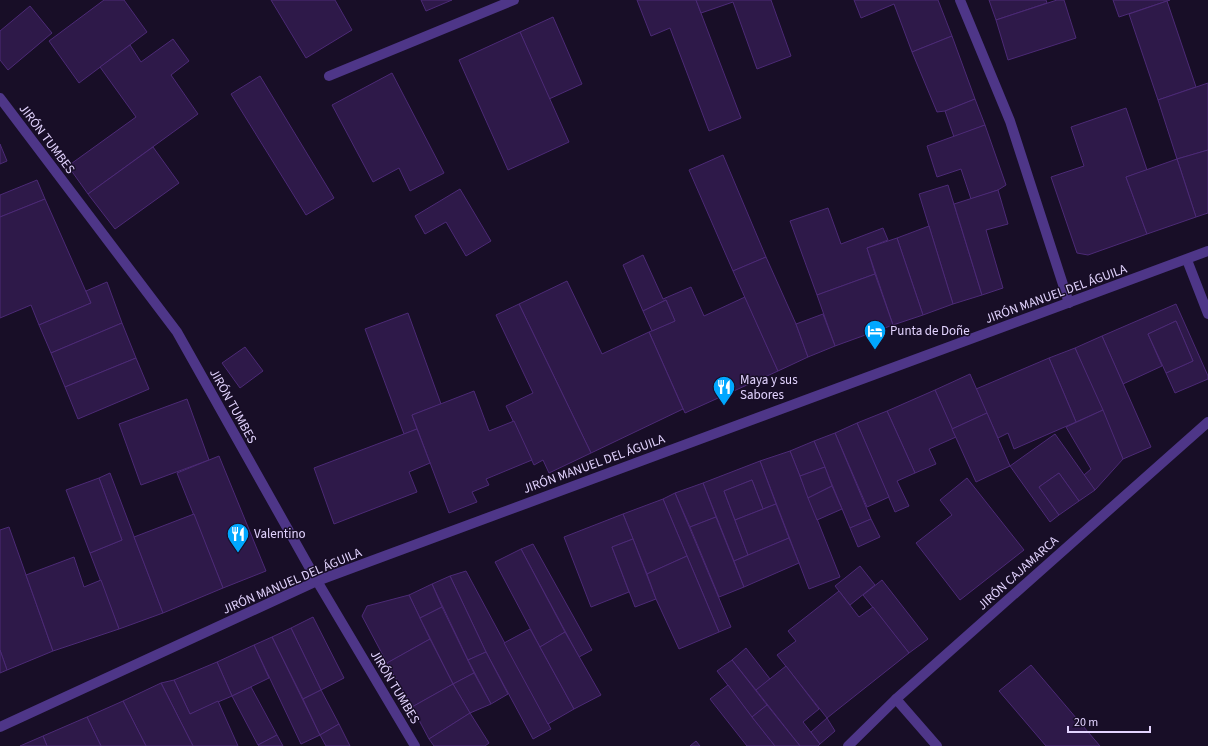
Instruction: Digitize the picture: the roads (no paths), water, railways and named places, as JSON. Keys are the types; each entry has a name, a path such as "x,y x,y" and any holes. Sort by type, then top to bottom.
{"street":[{"path":"329,76 514,0"},
{"path":"960,0 1010,121 1069,303"},
{"name":"JIRÓN TUMBES","path":"0,98 177,332 317,581 415,746"},
{"name":"JIRÓN MANUEL DEL ÁGUILA","path":"0,727 317,581 1208,251"},
{"path":"1187,260 1208,314"},
{"name":"JIRÓN CAJAMARCA","path":"848,746 896,699 1208,422"},
{"path":"896,699 937,746"}],"place":[{"name":"Punta de Doñe","path":"875,350"},
{"name":"Maya y sus Sabores","path":"724,406"},
{"name":"Valentino","path":"238,554"}]}
